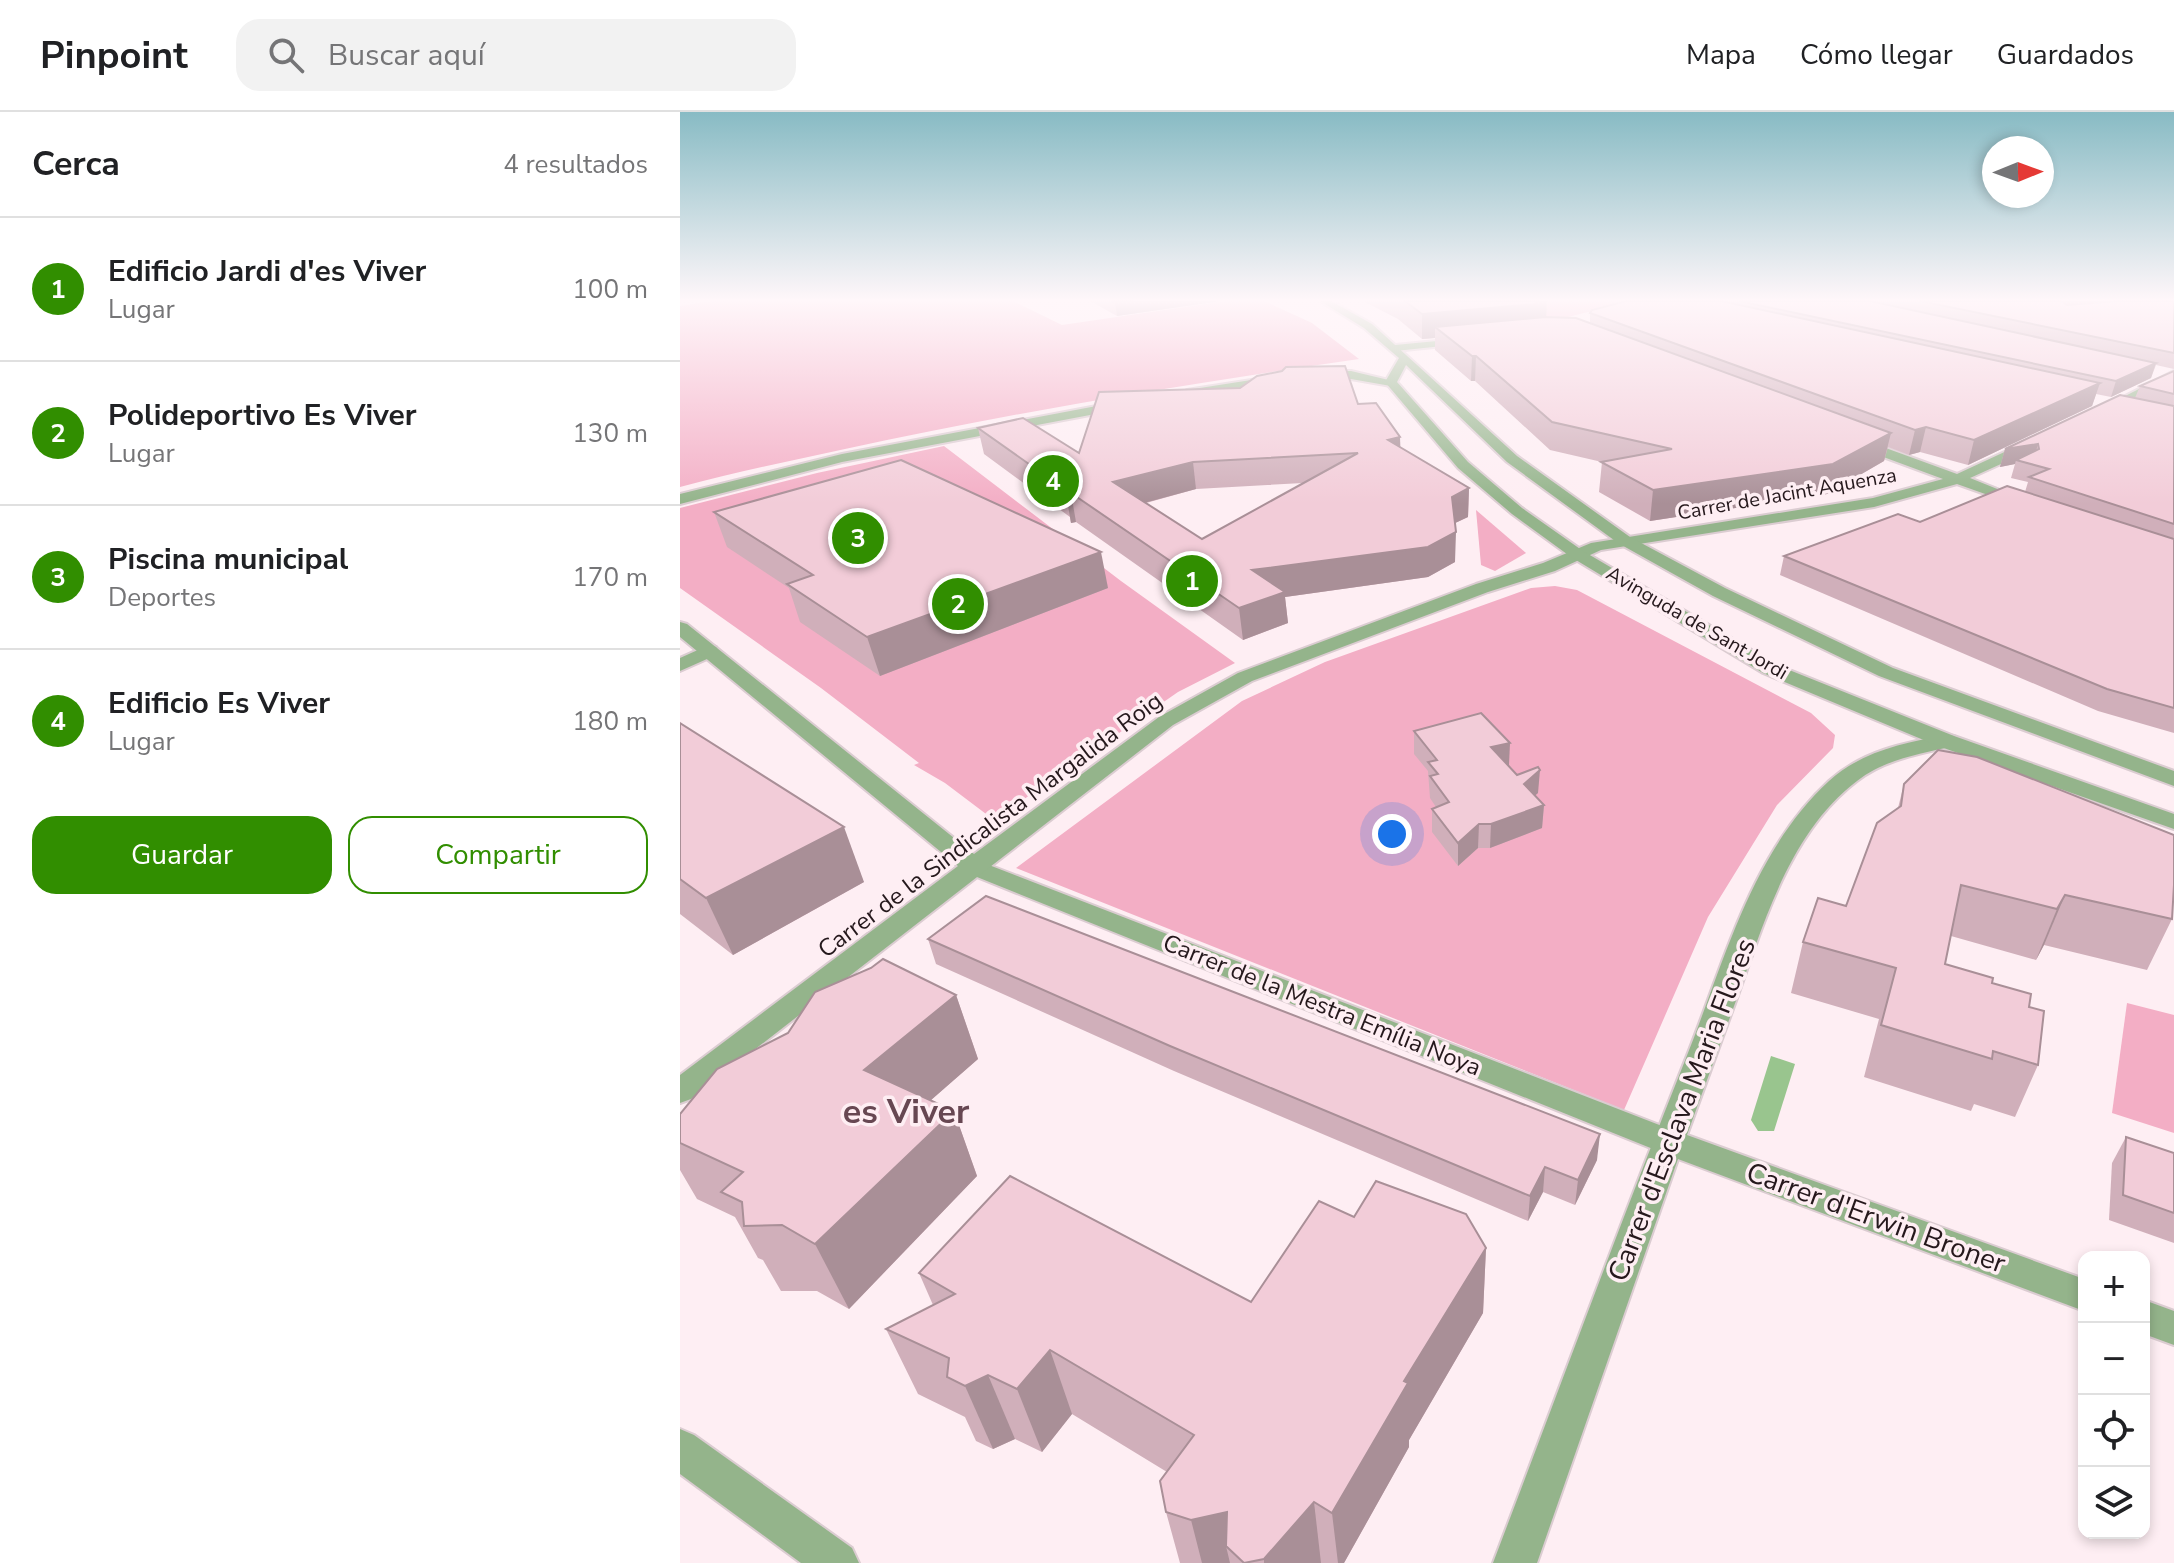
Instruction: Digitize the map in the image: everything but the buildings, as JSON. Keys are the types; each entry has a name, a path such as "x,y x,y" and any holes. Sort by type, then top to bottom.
{"street":[{"path":"1306,375 1351,375 1391,382 1395,369"},
{"name":"Avinguda de Sant Jordi","path":"1417,369 1512,459 1624,540 1719,592 1886,672 2174,779"},
{"path":"2146,370 2173,376"},
{"path":"2091,416 2173,376"},
{"path":"1169,397 1292,378"},
{"name":"Avinguda de Sant Jordi","path":"1391,382 1463,465 1517,511 1577,554 1770,669 1946,741 2174,822"},
{"path":"2100,401 2136,409"},
{"path":"680,499 842,458 1139,402"},
{"path":"1839,435 1955,480 2042,509"},
{"name":"Carrer de Jacint Aquenza","path":"1577,554 1624,540 1874,502 1955,480 2043,439"},
{"name":"Carrer de la Sindicalista Margalida Roig","path":"680,1091 1166,721 1245,677 1577,554"},
{"name":"Carrer de la Mestra Emília Noya","path":"680,628 976,868 1669,1142"},
{"path":"680,665 709,651"},
{"name":"Carrer d'Esclava Maria Flores","path":"1515,1563 1767,885 1797,834 1836,786 1884,754 1946,741"},
{"name":"Carrer d'Erwin Broner","path":"1669,1142 2078,1293"},
{"path":"2150,1319 2174,1328"},
{"path":"680,1449 837,1563"}],"shaded area":[{"path":"680,369 1297,369 973,423 783,462 680,487"},
{"path":"944,446 1121,581 1235,663 1178,692 994,820 945,783 914,765 919,763 821,688 680,588 680,508 817,473"},
{"path":"1476,510 1526,553 1495,571 1481,565"},
{"path":"1555,586 1577,590 1811,713 1835,735 1833,748 1777,805 1708,917 1624,1110 1016,868 1242,701 1325,662 1531,588"},
{"path":"2127,1003 2174,1015 2174,1133 2112,1113"},
{"path":"1771,1056 1795,1064 1774,1131 1758,1131 1751,1120"}],"place":[{"name":"Edificio Es Viver","path":"1053,481"},
{"name":"Piscina municipal","path":"858,538"},
{"name":"Edificio Jardi d'es Viver","path":"1192,581"},
{"name":"Polideportivo Es Viver","path":"958,604"}],"district":[{"name":"es Viver","path":"906,1112"}]}
